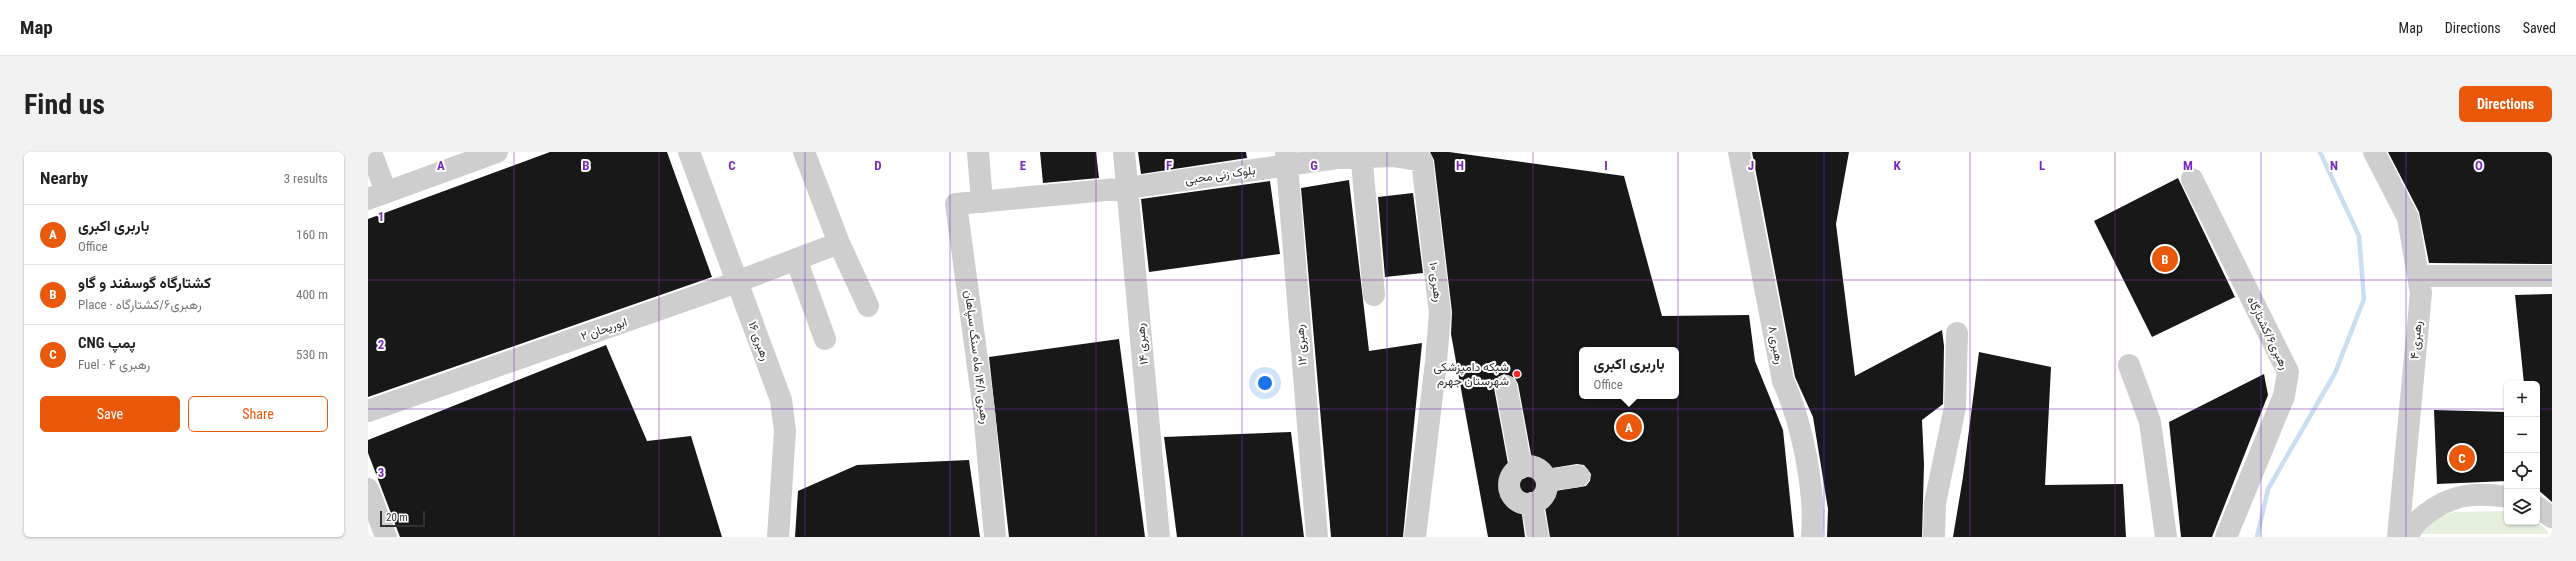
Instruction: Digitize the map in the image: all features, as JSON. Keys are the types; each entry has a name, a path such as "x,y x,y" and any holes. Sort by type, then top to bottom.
{"street":[{"path":"370,152 377,195 492,153"},
{"name":"رهبری ۱۶","path":"689,152 781,400 785,431 778,537"},
{"path":"804,152 839,243 868,306"},
{"path":"978,152 982,202"},
{"name":"رهبری ۱۴","path":"1124,152 1159,537"},
{"name":"رهبری ۸","path":"1739,152 1783,381 1795,408 1802,444 1813,525 1812,537"},
{"name":"رهبری ۴","path":"2374,152 2408,218 2421,293 2398,537"},
{"path":"1362,155 1374,295"},
{"name":"رهبری ۱۰","path":"1287,158 1362,155 1394,156 1422,161 1440,313 1436,362 1414,537"},
{"name":"بلوک زنی محبی","path":"1128,188 1287,158"},
{"name":"رهبری ۱۲","path":"1287,158 1317,537"},
{"name":"رهبری۶/کشتارگاه","path":"2192,179 2288,372 2284,396 2226,537"},
{"name":"رهبری ۱۴/۱ ماه سنگ سپاهان","path":"995,537 984,411 956,204 1128,188"},
{"name":"ابوریحان ۲","path":"368,411 737,282 839,243"},
{"path":"796,259 825,339"},
{"path":"2419,276 2552,276"},
{"path":"1934,537 1935,503 1955,407 1956,333"},
{"path":"2129,365 2150,422 2166,537"},
{"path":"1506,386 1521,466"},
{"path":"1521,466 1536,467 1541,470 1547,480 1546,493 1537,502 1532,504 1518,502 1510,492 1509,479 1512,473 1521,466"},
{"path":"1547,480 1580,476"},
{"path":"368,488 386,537"},
{"path":"2408,537 2412,526 2438,504 2459,496 2484,494 2504,497"},
{"path":"1532,504 1538,537"},
{"path":"2540,509 2552,517"}],"green space":[{"path":"2503,511 2504,525 2540,525 2549,534 2418,534 2433,518 2454,512"}],"building":[{"path":"550,152 667,152 712,277 368,397 368,219"},
{"path":"1040,152 1096,152 1099,178 1043,183"},
{"path":"1138,152 1246,152 1247,158 1141,174"},
{"path":"1430,152 1449,152 1624,176 1662,316 1749,315 1755,361 1783,430 1794,537 1550,537 1544,501 1541,496 1530,492 1524,495 1520,500 1525,537 1488,537 1451,334 1452,312 1434,160","holes":["1504,374 1515,378 1518,384 1533,465 1529,476 1523,479 1512,475 1509,469 1494,388 1498,377","1577,464 1584,465 1591,474 1590,481 1586,486 1549,492 1537,487 1535,476 1540,470"]},
{"path":"1752,152 1849,152 1836,224 1855,376 1942,330 1944,346 1943,404 1922,420 1924,464 1922,537 1827,537 1828,509 1813,417 1795,377"},
{"path":"2388,152 2552,152 2552,264 2429,263 2419,212"},
{"path":"2178,178 2235,297 2152,337 2094,221"},
{"path":"1349,180 1369,351 1422,343 1403,537 1331,537 1301,188"},
{"path":"1270,181 1280,254 1149,272 1141,199"},
{"path":"1413,193 1423,273 1385,277 1378,197"},
{"path":"2552,294 2552,502 2540,492 2540,381 2524,381 2515,295"},
{"path":"1119,339 1145,537 1009,537 989,357"},
{"path":"606,345 647,441 691,436 722,537 400,537 368,453 368,440"},
{"path":"1979,352 2051,367 2045,485 2123,484 2126,537 1953,537 1963,477"},
{"path":"2264,374 2268,395 2212,537 2181,537 2169,422"},
{"path":"2434,410 2504,412 2504,481 2437,484"},
{"path":"1291,432 1304,537 1177,537 1164,437"},
{"path":"969,460 980,537 795,537 798,491 857,465"}],"waterway":[{"path":"2257,537 2268,489 2335,373 2364,299 2359,236 2320,152"}],"place":[{"name":"کشتارگاه گوسفند و گاو","path":"2165,259"},
{"name":"شبکه دامپزشکی شهرستان جهرم","path":"1517,374"},
{"name":"باربری اکبری","path":"1629,427"},
{"name":"CNG پمپ","path":"2462,458"}]}
